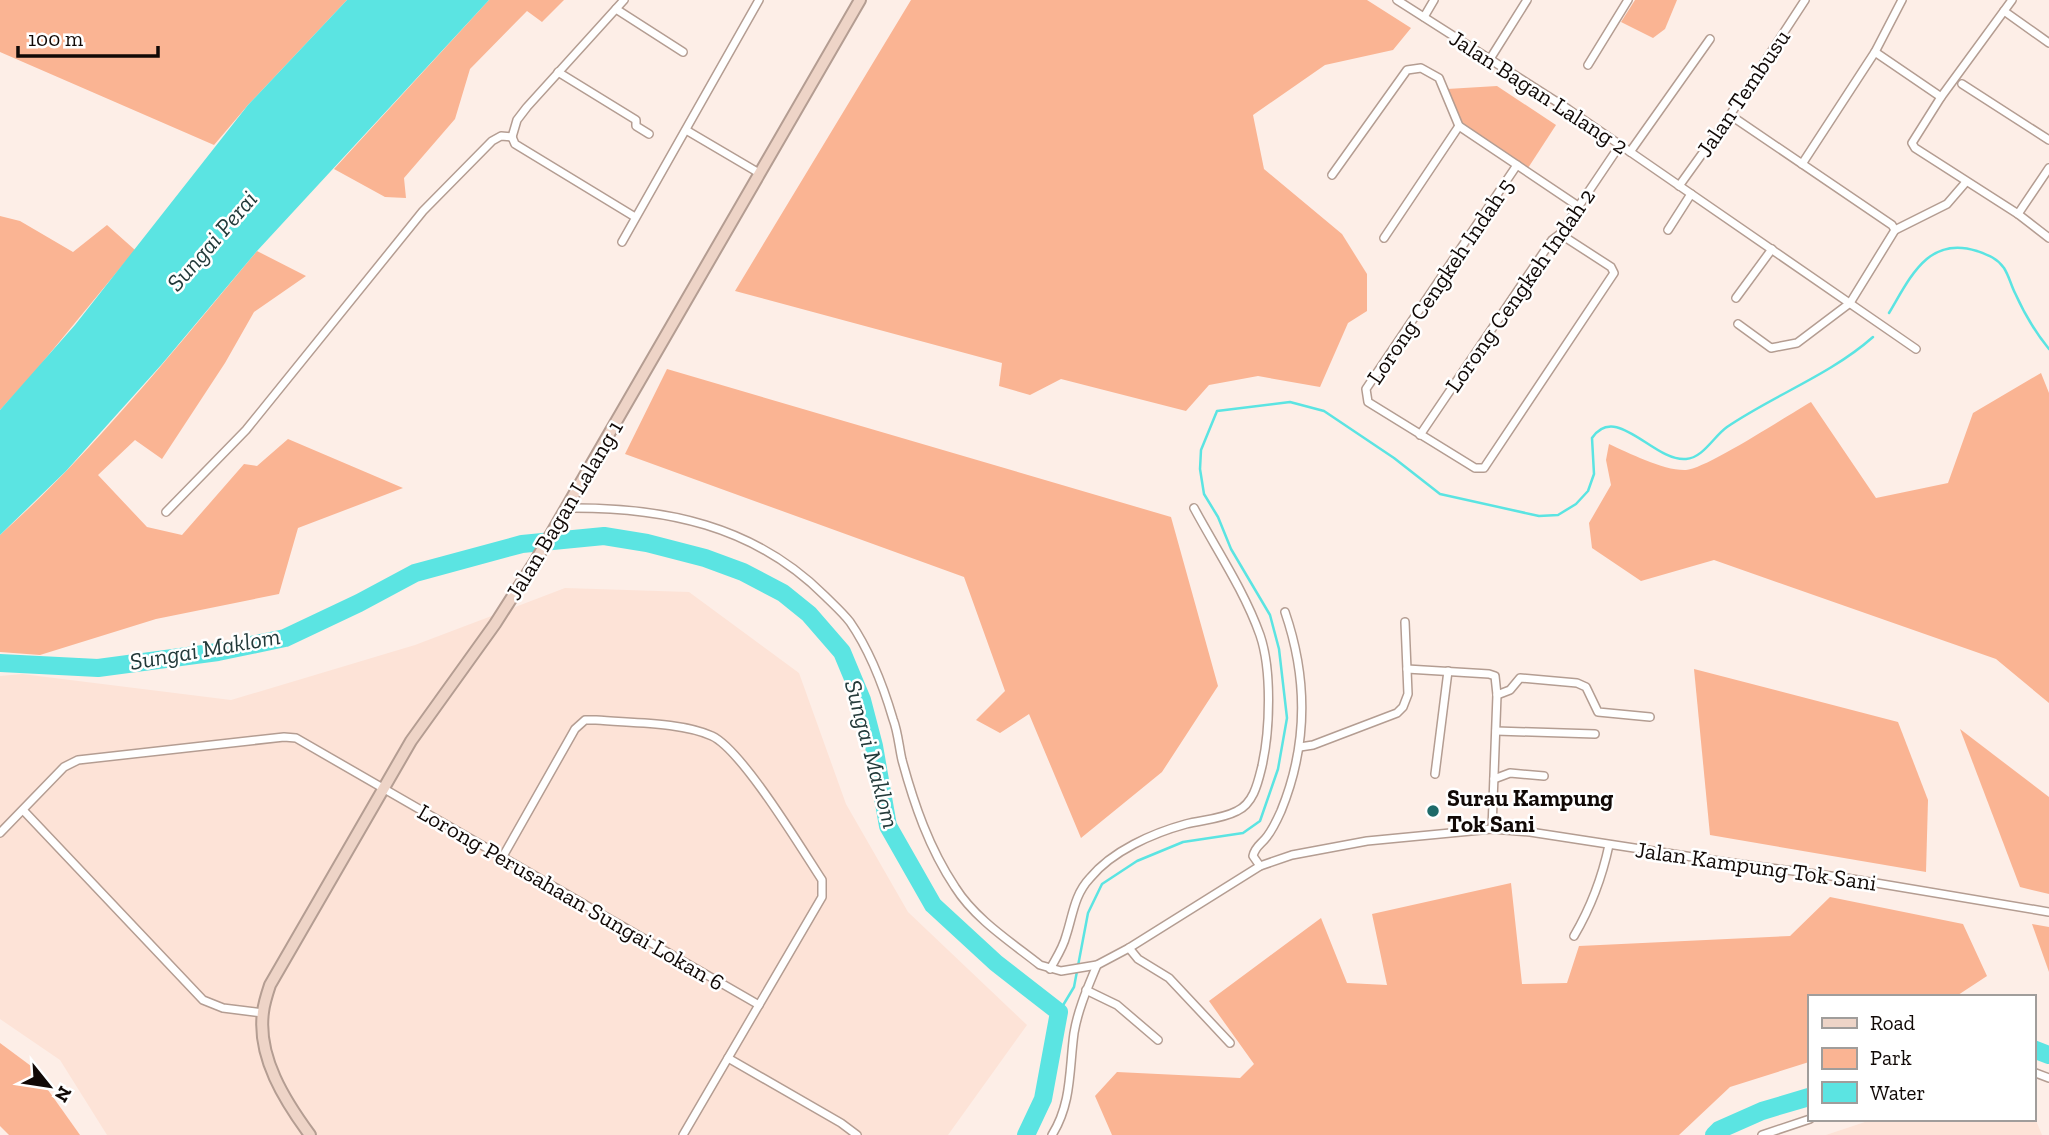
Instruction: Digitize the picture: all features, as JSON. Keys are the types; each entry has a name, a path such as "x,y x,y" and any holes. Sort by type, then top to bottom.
{"main road":[{"name":"Jalan Bagan Lalang 1","path":"263,1013 270,985 382,789 411,741 495,624 566,511 860,0"},
{"path":"263,1013 263,1039 276,1080 310,1135"}],"street":[{"path":"624,0 517,120 512,136 516,144 635,217"},
{"name":"Jalan Bagan Lalang 2","path":"1396,0 1620,145 1916,349"},
{"path":"1423,17 1434,0"},
{"path":"1490,59 1527,0"},
{"path":"1588,65 1628,0"},
{"path":"1802,164 1875,52 1902,0"},
{"path":"2012,0 1941,97 1912,143 1915,148 2018,214 2049,239"},
{"path":"622,242 757,1"},
{"name":"Jalan Tembusu","path":"1679,186 1730,115 1801,2"},
{"path":"616,9 683,52"},
{"path":"2004,11 2049,43"},
{"path":"1630,152 1710,39"},
{"path":"1875,52 1941,97"},
{"path":"1332,175 1408,69 1421,68 1439,78 1460,125 1578,206"},
{"path":"558,72 636,120 636,126 649,134"},
{"path":"1962,84 2049,140"},
{"path":"1730,115 1892,225 1895,230"},
{"path":"1384,238 1460,125"},
{"path":"686,130 759,173"},
{"path":"166,512 270,403 423,211 492,141 501,136 512,136"},
{"name":"Lorong Cengkeh Indah 2","path":"1420,435 1620,145"},
{"name":"Lorong Cengkeh Indah 5","path":"1420,435 1370,404 1366,398 1366,389 1517,165"},
{"path":"2018,214 2049,168"},
{"path":"1738,324 1771,348 1797,343 1850,303 1895,230 1947,204 1966,182"},
{"path":"1668,230 1690,194"},
{"path":"1420,435 1479,469 1489,461 1614,274 1611,267 1560,234"},
{"path":"1736,298 1772,249"},
{"name":"Jalan Kampung Tok Sani","path":"566,511 596,508 632,511 678,517 711,525 766,548 807,578 849,621 871,658 894,721 916,809 956,890 991,926 1040,965 1050,969 1061,971 1094,965 1129,948 1260,866 1292,855 1367,841 1492,829 1530,832 1846,878 2049,912"},
{"path":"1050,969 1067,935 1080,890 1091,876 1115,856 1141,841 1184,824 1238,811 1257,788 1269,722 1260,636 1236,584 1194,508"},
{"path":"1260,866 1253,856 1254,849 1266,837 1278,818 1288,794 1300,747 1303,722 1300,662 1285,612"},
{"path":"1300,747 1313,745 1397,713 1403,707 1408,694 1405,622"},
{"path":"1407,669 1489,674 1494,677 1497,695 1492,829"},
{"path":"1435,774 1448,671"},
{"path":"1497,695 1510,690 1520,678 1577,683 1586,687 1598,712 1650,717"},
{"path":"502,858 575,729 585,720 692,729 715,737 738,756 822,880 821,897 683,1135"},
{"path":"1496,731 1595,734"},
{"name":"Lorong Perusahaan Sungai Lokan 6","path":"0,833 64,767 78,761 284,737 296,738 759,1005"},
{"path":"1494,779 1510,773 1544,776"},
{"path":"23,810 204,1000 223,1008 263,1013"},
{"path":"1574,936 1589,910 1603,875 1609,845"},
{"path":"1129,948 1138,959 1169,978 1230,1044"},
{"path":"1052,1135 1064,1112 1070,1091 1074,1034 1094,965"},
{"path":"1087,990 1117,1005 1158,1040"},
{"path":"727,1058 841,1123 857,1135"},
{"path":"1762,1135 1808,1120"}],"shaded area":[{"path":"565,588 689,592 799,673 846,804 908,912 1027,1025 948,1135 107,1135 60,1060 0,1019 0,676 22,674 231,700 415,645"},
{"path":"2035,1118 2042,1135 1826,1135 1868,1121 2035,1121"}],"green space":[{"path":"0,0 347,0 214,145 0,52"},
{"path":"489,0 564,0 542,22 527,11 470,69 455,119 404,178 406,198 385,197 334,169"},
{"path":"911,0 1367,0 1411,28 1393,50 1325,65 1253,115 1264,169 1342,234 1367,274 1367,311 1348,323 1320,387 1258,376 1209,385 1186,411 1061,379 1030,395 999,386 1002,363 735,291"},
{"path":"1635,0 1677,0 1665,29 1653,38 1621,22"},
{"path":"1497,86 1556,125 1528,168 1463,124 1447,89"},
{"path":"0,216 20,221 73,252 107,225 135,250 0,410"},
{"path":"257,251 306,276 254,312 225,363 162,459 135,440 98,475 147,527 182,535 244,464 257,466 288,439 403,488 298,528 279,594 156,619 40,655 0,652 0,535 69,469 101,434"},
{"path":"667,369 1171,517 1218,686 1162,772 1081,838 1029,714 1000,733 976,720 1005,691 964,577 625,454"},
{"path":"2041,373 2049,393 2049,703 1996,659 1714,560 1641,581 1592,548 1589,523 1611,485 1606,460 1609,444 1657,465 1686,470 1711,461 1811,402 1876,498 1948,483 1973,413"},
{"path":"1694,669 1898,722 1928,800 1926,872 1710,835"},
{"path":"1960,729 2049,797 2049,894 2020,887"},
{"path":"1511,883 1522,984 1567,983 1579,946 1790,936 1830,897 1963,924 1987,976 1958,995 1808,995 1808,1062 1730,1087 1679,1135 1112,1135 1095,1096 1117,1072 1240,1078 1254,1064 1209,1001 1321,918 1347,983 1387,985 1372,914"},
{"path":"2032,924 2049,927 2049,972"},
{"path":"0,1043 31,1066 80,1135 9,1135 0,1126"}],"water":[{"name":"Sungai Perai","path":"347,0 489,0 257,251 162,364 66,471 0,535 0,410 75,325 248,105"}],"waterway":[{"path":"1889,313 1913,274 1933,254 1960,248 1977,251 1995,259 2004,268 2026,315 2049,349"},
{"path":"1059,1012 1074,987 1088,913 1102,884 1137,861 1183,842 1243,833 1260,821 1278,769 1287,718 1279,649 1270,615 1231,549 1218,517 1204,494 1200,469 1201,450 1217,411 1290,402 1324,411 1394,458 1440,494 1539,516 1558,515 1576,504 1588,491 1594,474 1592,438 1602,429 1612,427 1624,430 1661,452 1674,457 1692,458 1727,427 1839,363 1873,337"},
{"name":"Sungai Maklom","path":"0,663 98,668 218,652 285,638 415,573 522,544 604,536 647,543 705,558 743,572 783,593 809,614 842,652 862,700 874,746 888,826 933,905 996,963 1059,1012 1043,1099 1026,1135"},
{"name":"Sungai Maklom","path":"2035,1050 2049,1055"},
{"name":"Sungai Maklom","path":"1714,1135 1719,1130 1762,1111 1808,1097"}],"place":[{"name":"Surau Kampung Tok Sani","path":"1433,811"}]}
